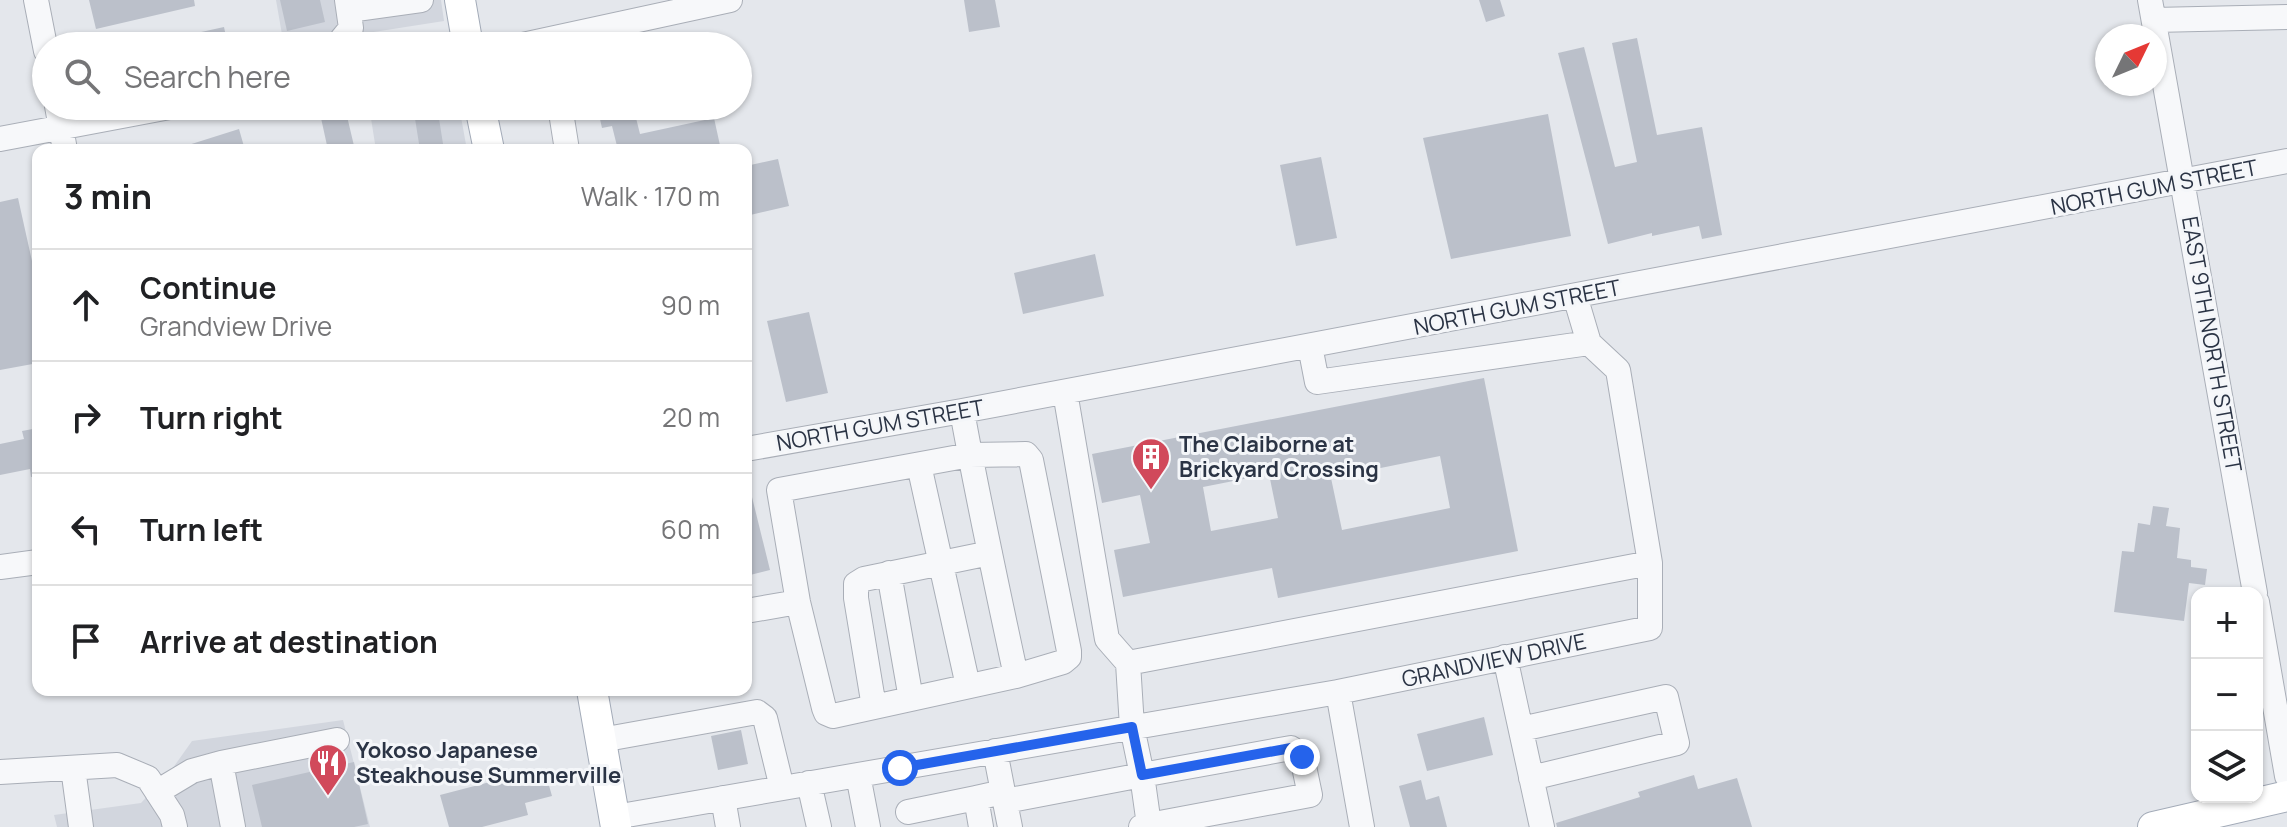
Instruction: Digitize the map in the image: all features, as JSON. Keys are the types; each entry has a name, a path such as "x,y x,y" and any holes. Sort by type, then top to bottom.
{"main road":[{"path":"460,0 466,32"},
{"path":"483,120 488,144"},
{"path":"593,696 616,822"},
{"path":"2153,827 2287,796"}],"street":[{"path":"36,0 42,32"},
{"path":"351,26 421,0"},
{"path":"585,32 666,7 728,0"},
{"path":"2152,10 2287,17"},
{"name":"EAST 9TH NORTH STREET","path":"2152,10 2254,587"},
{"path":"0,139 102,120"},
{"path":"562,120 566,144"},
{"name":"NORTH GUM STREET","path":"752,448 1065,392 2287,161"},
{"path":"1128,663 1650,563 1618,370 1589,343 1575,296"},
{"path":"1310,346 1317,382 1589,343"},
{"path":"1065,392 1107,639 1128,663 1132,727 1142,775 1145,826 1353,786"},
{"path":"962,411 1016,676"},
{"path":"1020,452 1031,460 1069,657 1063,662 1016,676 833,716 826,713 798,602 779,490 919,465 970,455 1020,452"},
{"path":"919,465 968,686"},
{"path":"874,707 854,589 856,584 889,573 990,553"},
{"path":"0,567 32,563"},
{"name":"GRANDVIEW DRIVE","path":"616,822 723,798 1338,692 1650,628 1650,563"},
{"path":"889,573 911,699"},
{"path":"752,610 798,602"},
{"path":"2263,637 2287,776"},
{"path":"1505,657 1542,827"},
{"path":"1338,692 1362,827"},
{"path":"1521,729 1666,697 1677,743 1531,778"},
{"path":"601,740 757,712 765,718 782,788"},
{"path":"157,792 192,771 337,740"},
{"path":"900,768 910,819 976,798 1004,797 1291,748 1302,757 1310,795"},
{"path":"995,751 1010,827"},
{"path":"221,763 233,827"},
{"path":"0,772 117,765 148,778 172,815 175,827"},
{"path":"73,768 81,827"},
{"path":"858,775 868,827"},
{"path":"809,783 819,827"},
{"path":"723,798 728,827"},
{"path":"976,798 981,827"}],"shaded area":[{"path":"276,0 441,0 444,21 374,32 282,32"},
{"path":"371,120 462,120 466,144 375,144"},
{"path":"343,720 370,827 57,827 54,815 141,803 170,772 192,741"}],"building":[{"path":"89,0 194,0 195,6 96,29"},
{"path":"280,0 320,0 325,22 287,31"},
{"path":"964,0 995,0 1000,27 969,32"},
{"path":"1479,0 1500,0 1505,16 1486,22"},
{"path":"224,27 225,32 201,32"},
{"path":"1637,38 1657,135 1702,127 1722,235 1702,239 1699,226 1608,244 1558,53 1584,47 1615,167 1637,162 1612,43"},
{"path":"1548,114 1571,236 1451,259 1423,138"},
{"path":"321,120 348,120 354,144 327,144"},
{"path":"415,120 439,120 443,144 419,144"},
{"path":"600,120 636,120 640,134 714,120 720,144 616,144 612,126 602,128"},
{"path":"239,129 243,144 192,144"},
{"path":"1321,157 1337,238 1296,246 1280,165"},
{"path":"778,159 789,206 752,215 752,165"},
{"path":"18,198 32,261 32,364 0,370 0,202"},
{"path":"1095,254 1104,296 1023,314 1014,273"},
{"path":"809,312 828,393 786,402 767,321"},
{"name":"The Claiborne at Brickyard Crossing","path":"1484,378 1518,551 1278,598 1272,568 1123,597 1114,550 1150,543 1140,495 1102,503 1092,454","holes":["1440,456 1450,508 1342,530 1331,478","1269,474 1278,518 1211,531 1203,487"]},
{"path":"32,429 32,477 30,469 0,475 0,444 24,439 22,431"},
{"path":"752,497 770,570 752,574"},
{"path":"2153,506 2169,508 2166,526 2180,528 2177,558 2191,560 2191,567 2207,569 2205,585 2189,583 2184,621 2114,612 2122,551 2134,552 2138,523 2150,525"},
{"path":"1484,717 1493,755 1427,771 1417,734"},
{"path":"741,730 748,764 718,770 711,736"},
{"path":"354,762 368,824 354,827 262,827 252,785"},
{"path":"544,768 552,796 525,803 528,815 482,827 449,827 440,795"},
{"path":"1694,775 1698,789 1737,778 1752,827 1557,827 1556,823 1640,797 1638,792"},
{"path":"1421,780 1426,800 1439,796 1447,827 1410,827 1399,786"}],"place":[{"name":"The Claiborne at Brickyard Crossing","path":"1151,491"},
{"name":"Yokoso Japanese Steakhouse Summerville","path":"328,797"}],"route":[{"path":"900,768 1132,727 1142,775 1291,748 1302,757"}]}
